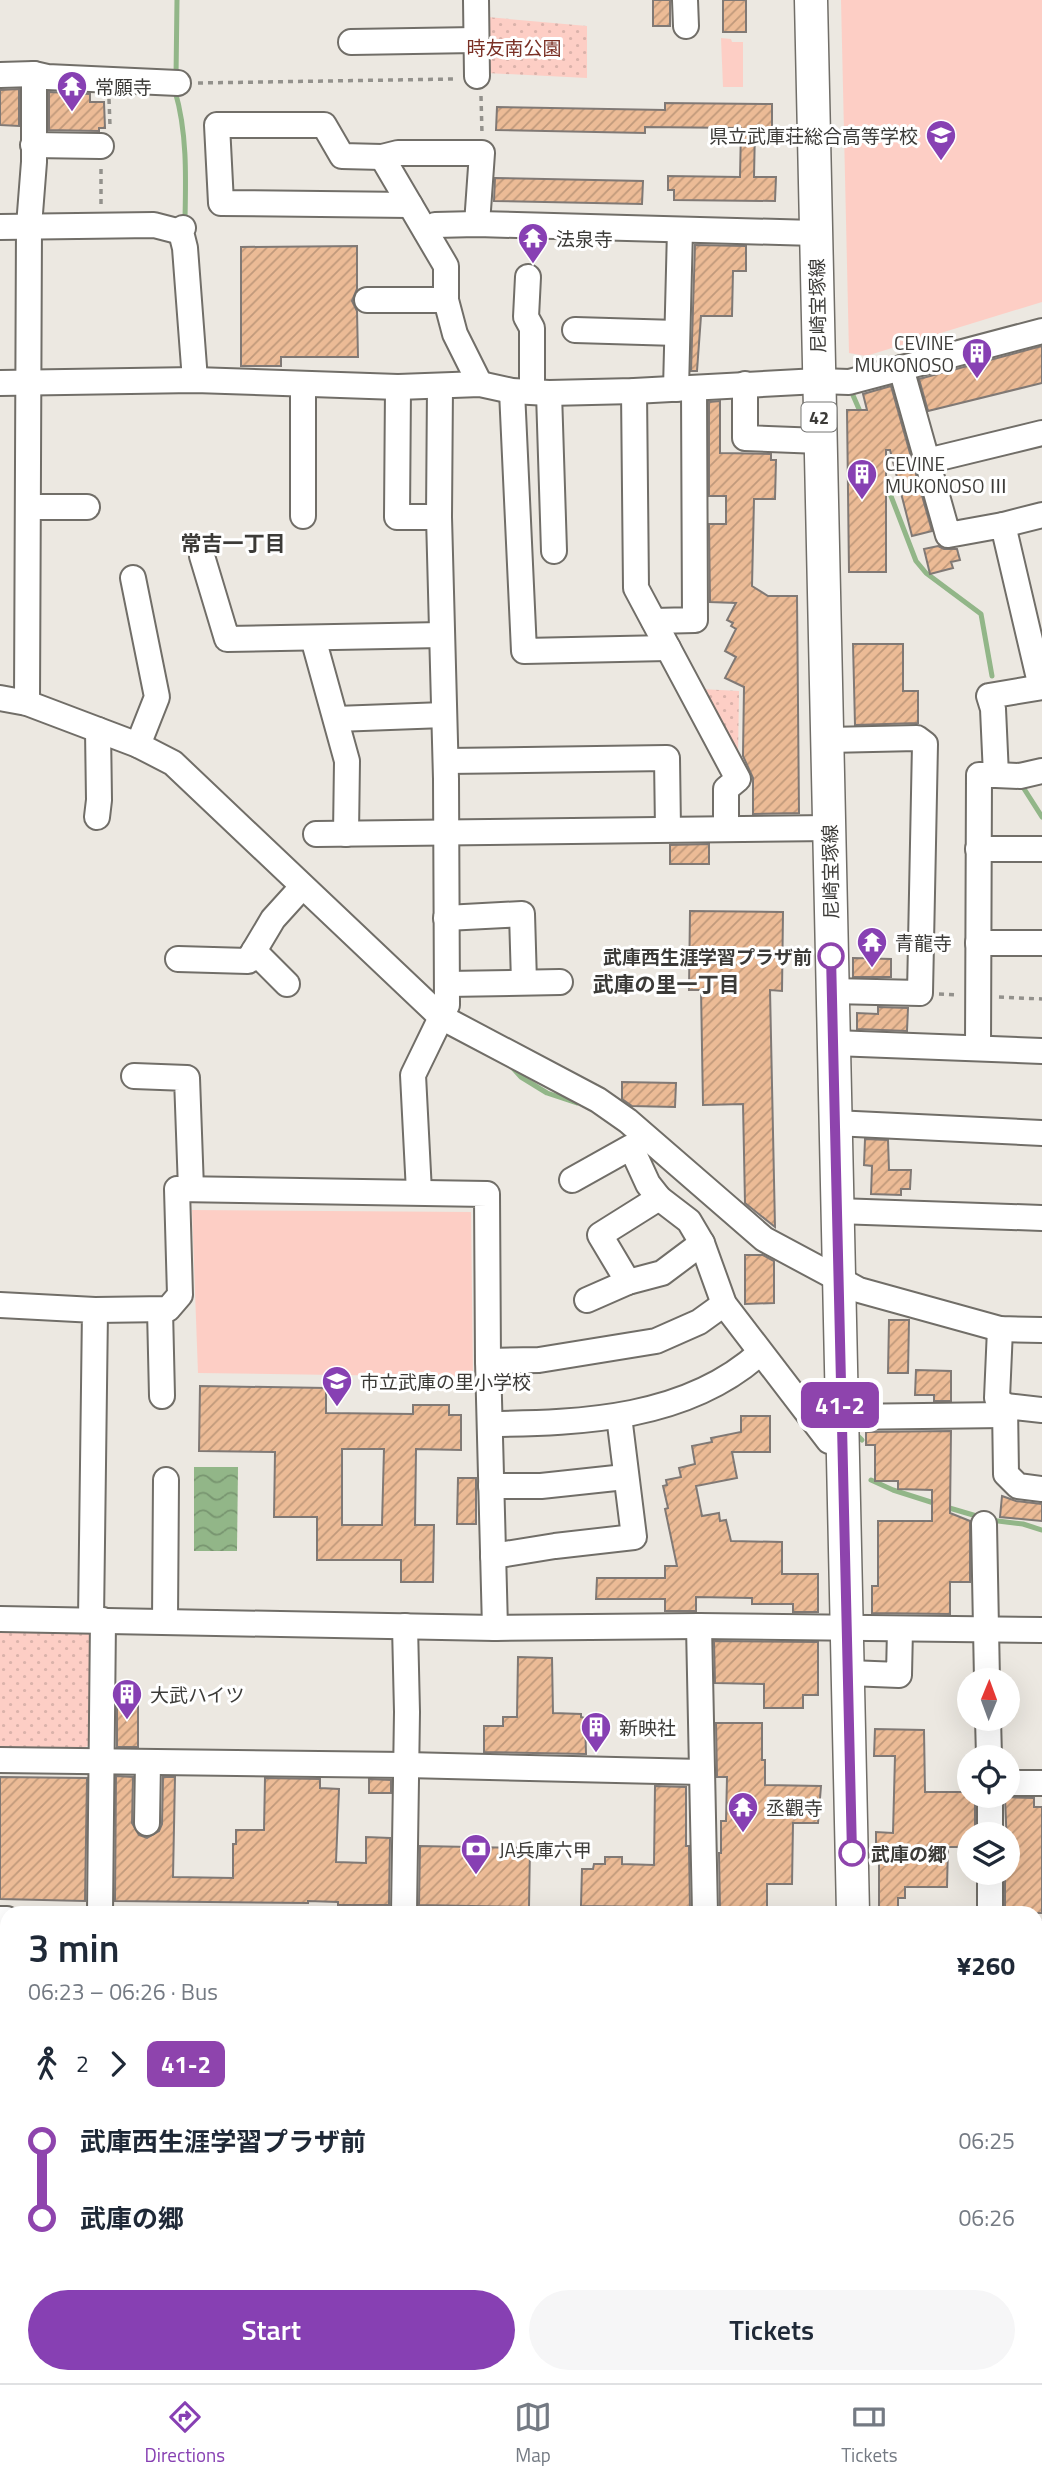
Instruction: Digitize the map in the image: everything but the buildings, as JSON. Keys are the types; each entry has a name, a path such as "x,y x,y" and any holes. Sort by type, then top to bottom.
{"main road":[{"name":"尼崎宝塚線","path":"811,0 853,1906"}],"street":[{"path":"476,0 477,76"},
{"path":"685,0 686,26"},
{"path":"365,37 476,40"},
{"path":"0,75 34,74 47,78 178,83"},
{"path":"27,703 29,226 34,74"},
{"path":"411,205 221,203 217,125 324,124 342,156 482,153 477,224"},
{"path":"33,145 101,146"},
{"path":"382,157 446,266 446,300 455,334 480,384"},
{"path":"426,231 436,225 477,224 815,233"},
{"path":"0,227 153,225 182,230 195,380"},
{"path":"654,621 695,620 677,333 680,230"},
{"path":"528,277 526,317 531,328 531,391 524,651 668,648"},
{"path":"367,300 446,300"},
{"path":"0,383 195,380 398,387 480,384 531,391 634,391 680,384 849,382 1042,331"},
{"path":"589,333 677,333"},
{"path":"901,368 948,535 1042,515"},
{"path":"303,384 303,516"},
{"path":"745,384 745,438 820,441"},
{"path":"419,1192 413,1075 447,1005 446,761 439,517 440,386"},
{"path":"398,387 397,517 439,517"},
{"path":"531,391 557,538"},
{"path":"634,391 636,588 738,779 726,789 726,829"},
{"path":"927,461 1042,433"},
{"path":"28,507 87,507"},
{"path":"978,1048 979,775 1018,774 989,696 1041,687 1032,606 1003,525"},
{"path":"197,570 230,650 313,638 442,635"},
{"path":"138,745 157,697 160,666 141,586"},
{"path":"313,638 337,719 346,761 346,834"},
{"path":"0,698 27,703 138,745 173,763 441,1017 598,1100 638,1129 764,1239 859,1290 1000,1328 1042,1330"},
{"path":"337,719 444,715"},
{"path":"97,817 98,730"},
{"path":"828,740 918,738 925,744 920,993 832,991"},
{"path":"446,761 667,758 668,829"},
{"path":"316,834 830,828"},
{"path":"978,849 1042,849"},
{"path":"178,958 248,961 272,919 302,887"},
{"path":"446,918 522,914 524,982"},
{"path":"978,943 1042,943"},
{"path":"254,951 287,984"},
{"path":"447,984 559,982"},
{"path":"834,1043 1042,1051"},
{"path":"134,1076 187,1078 191,1189"},
{"path":"834,1123 1042,1133"},
{"path":"572,1181 631,1147 648,1184 659,1198 689,1221 702,1243 724,1304 829,1441 842,1430 1005,1410 1042,1410"},
{"path":"0,1305 95,1310 168,1309 180,1295 177,1189 487,1194 495,1628"},
{"path":"628,1282 600,1235 659,1198"},
{"path":"837,1210 1042,1218"},
{"path":"587,1300 628,1282 662,1273 702,1243"},
{"path":"488,1361 539,1360 656,1341 699,1322 724,1304"},
{"path":"95,1310 97,1620 103,1761 100,1906"},
{"path":"160,1310 162,1396"},
{"path":"1000,1328 997,1398 1005,1410 1006,1474 1018,1486 1042,1489"},
{"path":"490,1424 619,1416 664,1407 718,1382 760,1353"},
{"path":"494,1556 634,1537 619,1416"},
{"path":"491,1486 541,1486 625,1477"},
{"path":"165,1621 166,1480"},
{"path":"984,1524 987,1668"},
{"path":"0,1619 495,1628 699,1626 1042,1630"},
{"path":"404,1906 405,1626"},
{"path":"699,1626 705,1906"},
{"path":"849,1673 899,1675 900,1629"},
{"path":"0,1760 702,1772"},
{"path":"147,1824 148,1762"},
{"path":"1020,1783 1042,1783"},
{"path":"990,1885 990,1906"}],"path":[{"path":"178,83 468,79 477,76 481,84 482,153"},
{"path":"920,993 1042,999"}],"green space":[{"name":"県立武庫荘総合高等学校","path":"841,0 1042,0 1042,302 866,356 849,353"},
{"name":"時友南公園","path":"487,17 587,26 587,78 487,73"},
{"path":"721,38 743,42 743,87 723,87"},
{"path":"700,689 739,691 738,758"},
{"path":"192,1210 471,1212 473,1377 198,1373"},
{"path":"0,1627 95,1633 93,1743 81,1749 0,1747"}],"water":[{"path":"194,1467 238,1467 237,1551 194,1551"}],"waterway":[{"path":"176,77 177,0"},
{"path":"175,91 184,138 185,218"},
{"path":"852,393 862,416"},
{"path":"884,478 916,561 926,573 981,614 992,676"},
{"path":"1021,784 1042,817"},
{"path":"511,1066 521,1077 547,1093 577,1103"},
{"path":"814,1402 826,1416"},
{"path":"858,1436 862,1440"},
{"path":"871,1480 937,1504"},
{"path":"946,1507 980,1517"},
{"path":"990,1520 1023,1524 1042,1530"}],"bus line":[{"name":"41-2","path":"831,956 852,1853"}],"place":[{"name":"常願寺","path":"72,113"},
{"name":"県立武庫荘総合高等学校","path":"941,162"},
{"name":"法泉寺","path":"533,265"},
{"name":"CEVINE MUKONOSO","path":"977,380"},
{"name":"CEVINE MUKONOSO Ⅲ","path":"862,501"},
{"name":"武庫西生涯学習プラザ前","path":"831,956"},
{"name":"青龍寺","path":"872,969"},
{"name":"市立武庫の里小学校","path":"337,1408"},
{"name":"大武ハイツ","path":"127,1721"},
{"name":"新映社","path":"596,1754"},
{"name":"丞觀寺","path":"743,1834"},
{"name":"武庫の郷","path":"852,1853"},
{"name":"JA兵庫六甲","path":"476,1876"}],"district":[{"name":"常吉一丁目","path":"233,543"},
{"name":"武庫の里一丁目","path":"666,984"}]}
